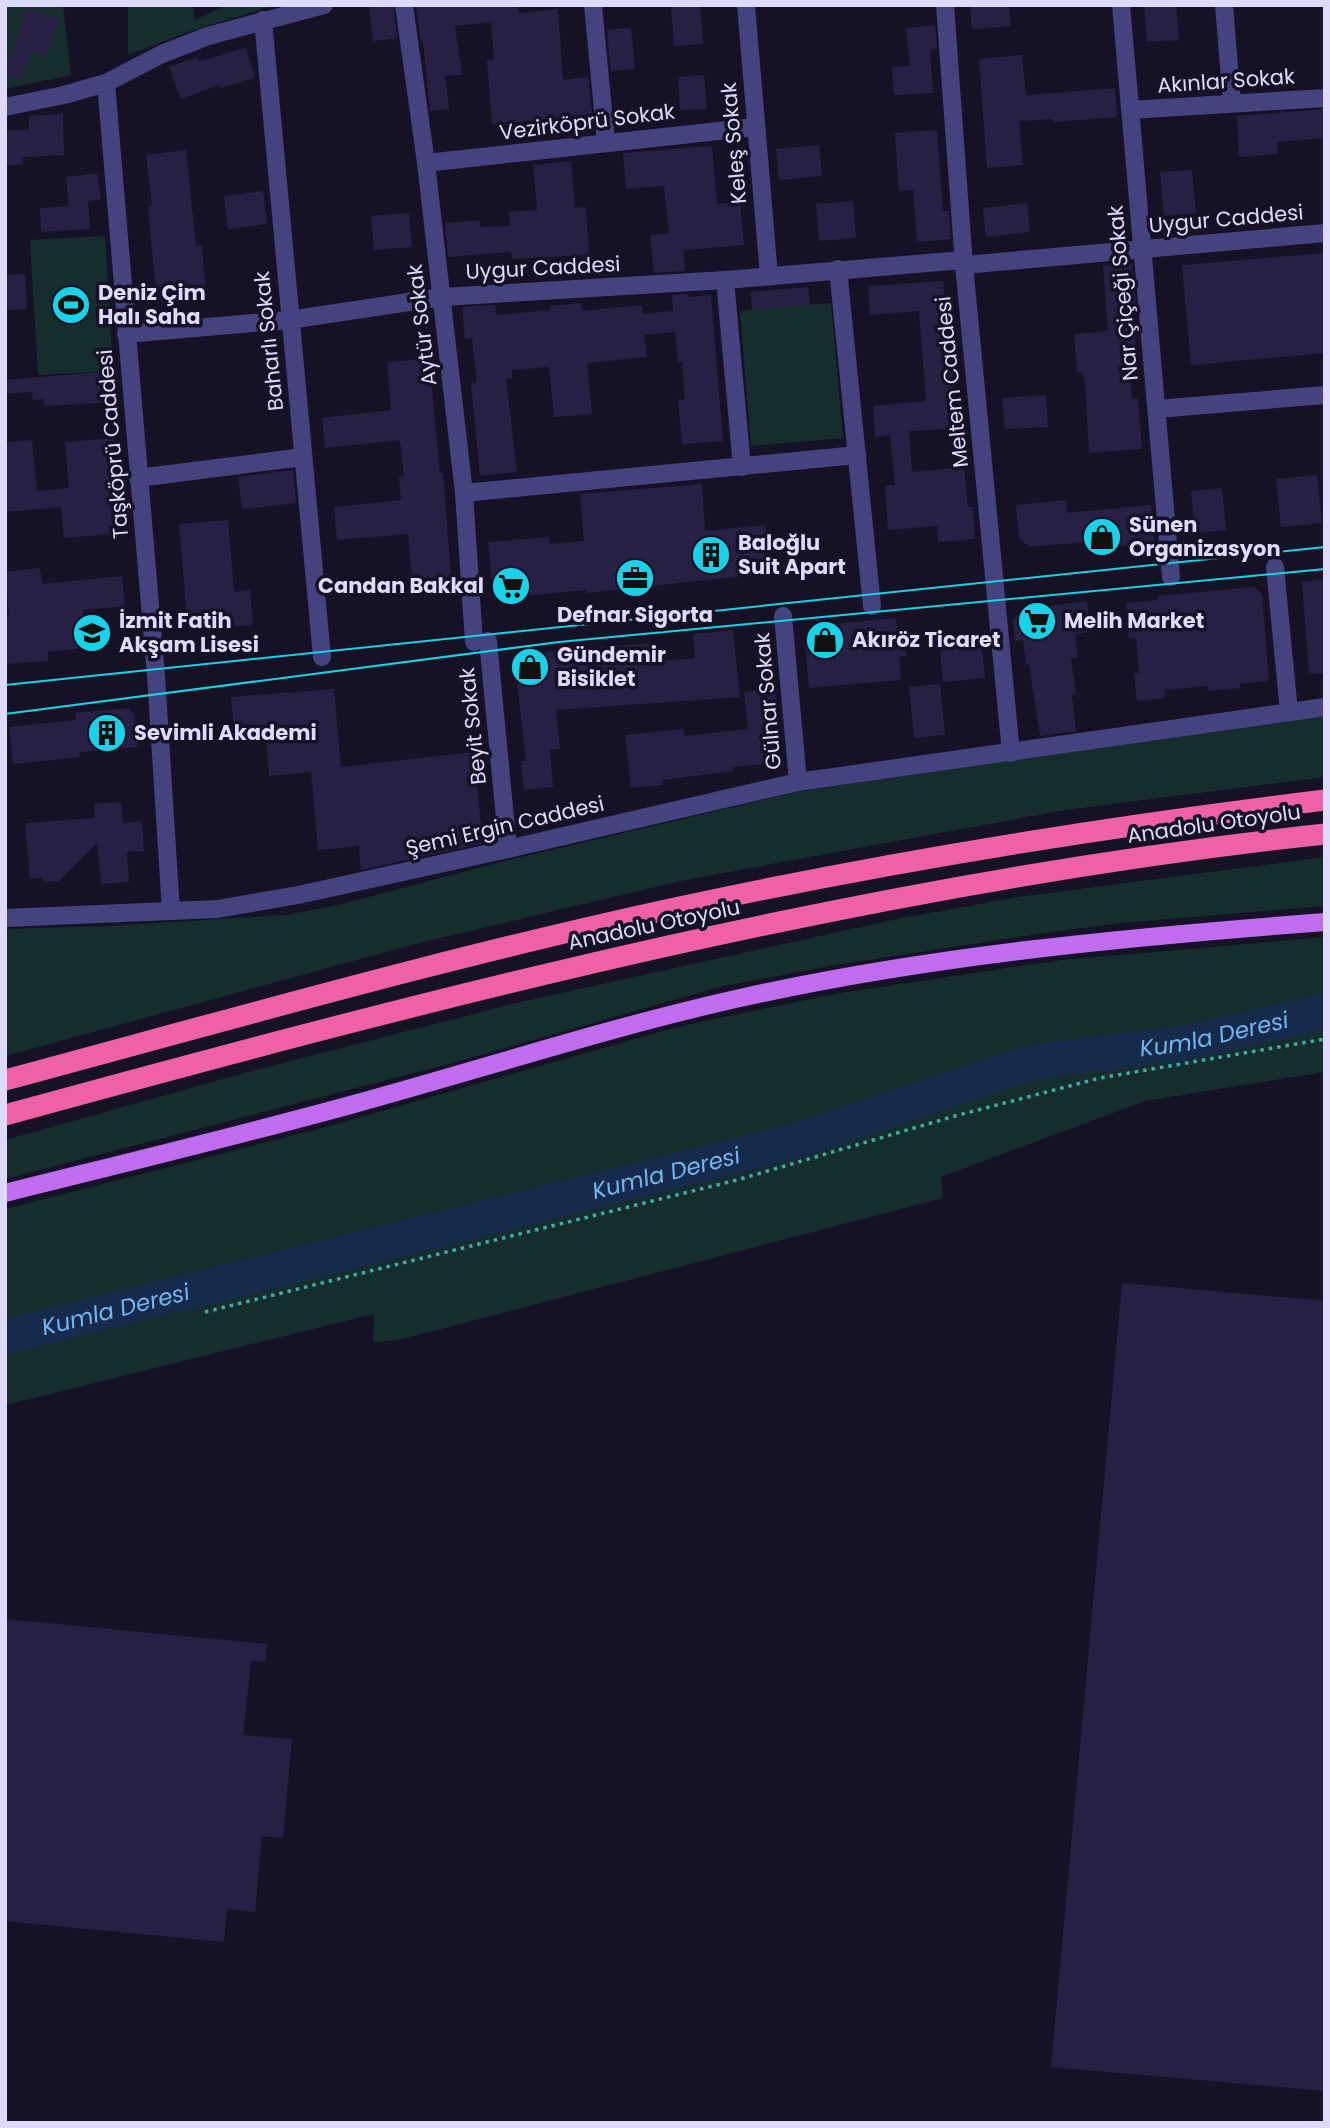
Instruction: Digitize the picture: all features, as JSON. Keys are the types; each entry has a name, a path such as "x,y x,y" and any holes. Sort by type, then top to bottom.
{"highway":[{"name":"Anadolu Otoyolu","path":"5,1080 437,965 690,904 1009,843 1325,800"},
{"name":"Anadolu Otoyolu","path":"5,1115 359,1020 683,942 1011,877 1234,844 1325,834"}],"main road":[{"path":"5,1193 351,1105 665,1016 740,998 836,979 1014,951 1143,936 1325,922"}],"street":[{"path":"5,107 106,83 162,54 208,36 324,5"},
{"name":"Aytür Sokak","path":"404,5 426,163 481,641"},
{"path":"593,5 606,142"},
{"name":"Keleş Sokak","path":"746,5 769,276"},
{"name":"Meltem Caddesi","path":"945,5 963,262 1011,753"},
{"name":"Nar Çiçeği Sokak","path":"1121,5 1171,577"},
{"path":"1224,5 1232,103"},
{"name":"Baharlı Sokak","path":"263,20 322,657"},
{"name":"Taşköprü Caddesi","path":"106,83 156,676 171,911"},
{"name":"Akınlar Sokak","path":"1130,110 1325,97"},
{"name":"Vezirköprü Sokak","path":"426,163 755,127"},
{"name":"Uygur Caddesi","path":"126,334 289,320 442,298 725,280 838,269 1142,249 1325,233"},
{"path":"838,269 872,606"},
{"path":"725,280 742,467"},
{"path":"1157,409 1325,395"},
{"path":"464,493 857,455"},
{"path":"138,478 303,457"},
{"path":"1275,567 1289,712"},
{"name":"Gülnar Sokak","path":"783,616 798,782"},
{"name":"Beyit Sokak","path":"481,641 508,849"},
{"name":"Şemi Ergin Caddesi","path":"5,918 217,909 298,895 798,782 1325,707"}],"path":[{"path":"205,1312 737,1180 955,1116 1100,1078 1325,1039"}],"green space":[{"path":"5,5 63,5 71,75 5,89"},
{"path":"128,5 193,5 195,20 223,5 275,5 188,32 128,55"},
{"name":"Deniz Çim Halı Saha","path":"105,236 113,371 38,375 30,240"},
{"path":"831,303 843,438 751,446 740,311"},
{"path":"1325,716 1325,777 1065,810 685,880 415,944 5,1056 5,929 110,926 285,915 338,905 501,862 797,792 1289,719"},
{"path":"1325,857 1325,906 1121,923 1037,934 835,965 723,986 456,1062 5,1179 5,1140 248,1072 516,1003 897,919 1018,897"},
{"path":"1325,937 1325,1072 1145,1101 941,1177 943,1198 403,1339 373,1343 374,1314 5,1405 5,1209 326,1127 677,1027 834,994 1062,960"}],"building":[{"path":"393,5 397,38 373,41 369,7"},
{"path":"416,5 518,5 519,13 558,9 563,80 588,77 593,122 569,124 568,119 492,124 487,60 494,60 491,22 455,26 462,75 445,76 449,109 430,111 423,41 421,42"},
{"path":"671,5 700,5 703,44 674,46"},
{"path":"970,5 1009,5 1011,26 972,29"},
{"path":"1144,5 1176,5 1179,40 1147,42"},
{"path":"27,8 60,19 47,58 31,52 21,81 5,75"},
{"path":"935,25 937,49 930,50 933,93 894,95 892,67 910,66 906,28"},
{"path":"631,28 635,69 611,71 607,30"},
{"path":"246,48 255,78 220,88 219,85 181,99 169,67 197,57 199,61"},
{"path":"1022,55 1026,95 1115,88 1117,117 1054,122 1053,119 1019,121 1023,165 987,168 979,59"},
{"path":"704,75 707,109 680,110 678,77"},
{"path":"1325,109 1325,138 1277,142 1278,154 1239,157 1237,116"},
{"path":"63,114 64,155 23,157 23,165 5,165 5,130 29,130 29,116"},
{"path":"937,130 943,211 949,211 951,239 917,242 913,190 899,191 895,133"},
{"path":"819,145 822,176 779,180 776,149"},
{"path":"712,146 717,204 740,202 744,245 683,250 685,271 654,273 650,235 669,233 664,186 626,189 623,153"},
{"path":"186,150 196,246 202,246 206,298 157,302 148,207 152,206 146,155"},
{"path":"571,161 575,208 586,207 589,255 512,259 511,252 448,257 445,223 480,220 480,227 510,226 509,212 537,210 533,165"},
{"path":"1192,170 1196,213 1164,216 1160,172"},
{"path":"97,173 101,199 88,201 90,229 41,232 40,208 69,206 66,177"},
{"path":"263,191 267,224 228,229 224,196"},
{"path":"853,201 856,238 819,241 816,204"},
{"path":"1027,203 1030,232 986,237 983,208"},
{"path":"409,213 412,247 374,250 371,216"},
{"path":"1325,253 1325,353 1191,365 1182,265"},
{"path":"1132,264 1137,315 1134,315 1137,365 1129,366 1132,399 1138,399 1142,449 1089,453 1085,381 1082,372 1077,372 1074,334 1108,331 1103,266"},
{"path":"25,274 27,309 5,310 5,275"},
{"path":"943,281 955,399 960,399 962,428 909,431 912,472 964,467 968,507 973,507 975,539 938,542 937,526 888,530 885,486 895,485 890,435 875,437 873,406 926,401 919,311 870,315 868,286"},
{"path":"808,287 810,305 752,310 751,292"},
{"path":"687,294 688,297 711,295 723,441 682,444 678,400 685,399 682,362 678,362 675,332 644,335 647,357 587,363 592,414 554,417 549,367 512,370 512,378 506,379 517,472 480,476 471,383 477,382 472,338 465,339 462,307 495,305 496,315 550,310 550,306 581,303 582,311 642,305 642,314 673,311 672,295"},
{"path":"433,358 435,380 431,380 440,473 443,473 451,577 412,581 408,534 337,540 334,507 401,500 399,477 404,476 400,440 325,448 322,418 391,410 387,362"},
{"path":"113,371 115,402 44,406 44,399 33,400 32,392 5,394 5,380"},
{"path":"1046,395 1048,427 1005,429 1002,398"},
{"path":"114,438 124,533 64,538 61,507 5,512 5,442 32,440 37,491 69,488 65,442"},
{"path":"293,470 296,503 242,509 238,477"},
{"path":"1317,475 1322,523 1281,527 1276,479"},
{"path":"702,484 705,531 766,525 770,573 586,593 586,590 494,599 488,542 549,537 550,544 584,541 580,494"},
{"path":"1222,488 1226,530 1195,533 1191,491"},
{"path":"1066,500 1067,513 1151,505 1154,543 1086,549 1086,542 1029,547 1019,538 1016,505"},
{"path":"228,520 234,592 250,590 253,625 188,630 179,524"},
{"path":"40,568 42,584 122,576 125,606 83,610 87,648 48,652 48,661 6,664 5,616 9,616 5,572"},
{"path":"1325,579 1325,673 1309,674 1302,582"},
{"path":"1254,587 1262,594 1269,681 1240,684 1240,688 1208,691 1207,686 1164,690 1165,698 1137,701 1134,673 1139,673 1136,638 1129,638 1126,603 1158,600 1158,596"},
{"path":"1087,601 1091,632 1075,634 1078,658 1071,658 1076,694 1072,695 1076,731 1040,736 1029,664 1026,664 1023,640 1015,641 1013,619 1023,609"},
{"path":"896,618 897,630 904,630 906,656 899,657 901,680 809,688 805,643 816,626"},
{"path":"733,630 740,697 556,710 560,749 550,750 553,787 524,790 521,761 526,761 515,664 523,654 649,643 651,662 695,658 693,634"},
{"path":"981,640 985,678 943,682 940,651 953,649 952,643"},
{"path":"940,684 945,735 914,738 909,687"},
{"path":"334,689 341,767 473,752 482,832 492,830 493,841 361,870 359,846 318,850 311,772 269,776 266,736 235,739 231,697"},
{"path":"775,689 781,746 766,764 733,767 733,771 662,780 663,785 631,788 625,735 684,729 684,736 748,729 744,692"},
{"path":"128,708 135,715 138,747 79,752 80,757 13,764 9,727 76,720 75,713"},
{"path":"121,802 123,823 142,821 144,851 127,852 129,882 101,884 97,843 59,881 30,879 25,823 95,818 94,804"},
{"path":"1122,1283 1325,1301 1325,2091 1051,2067"},
{"path":"5,1619 267,1644 265,1662 251,1661 243,1735 292,1739 283,1838 262,1836 255,1912 227,1909 224,1942 5,1921"}],"waterway":[{"name":"Kumla Deresi","path":"5,1337 796,1141 1033,1062 1185,1043 1325,1011"}],"tram line":[{"path":"5,685 1325,547"},
{"path":"5,714 559,642 1325,569"}],"place":[{"name":"Deniz Çim Halı Saha","path":"71,305"},
{"name":"Sünen Organizasyon","path":"1102,537"},
{"name":"Baloğlu Suit Apart","path":"711,555"},
{"name":"Defnar Sigorta","path":"635,578"},
{"name":"Candan Bakkal","path":"511,586"},
{"name":"Melih Market","path":"1037,621"},
{"name":"İzmit Fatih Akşam Lisesi","path":"92,633"},
{"name":"Akıröz Ticaret","path":"825,640"},
{"name":"Gündemir Bisiklet","path":"530,667"},
{"name":"Sevimli Akademi","path":"107,733"}]}
